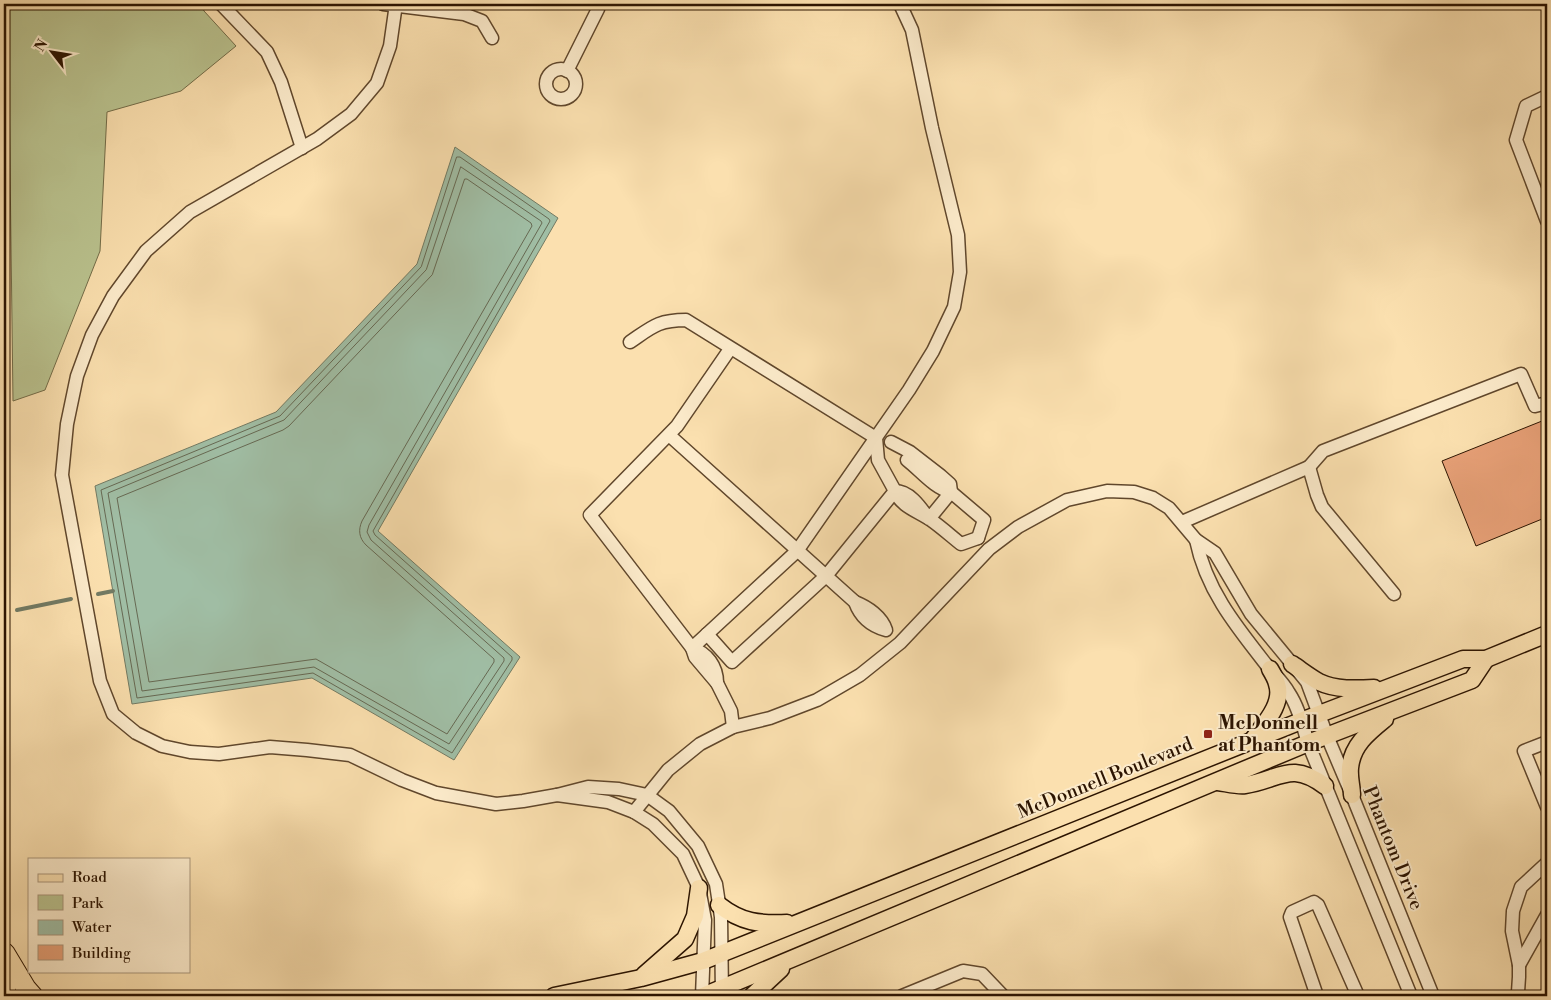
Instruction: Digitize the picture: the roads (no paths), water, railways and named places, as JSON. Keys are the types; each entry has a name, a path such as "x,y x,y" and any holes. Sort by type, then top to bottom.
{"highway":[{"path":"4,949 6,996"},
{"path":"4,949 26,988 33,996"}],"main road":[{"path":"703,996 722,993 788,961 1216,782 1327,736 1472,680 1486,659 1547,634"},
{"name":"McDonnell Boulevard","path":"554,996 641,978 703,961 1386,688 1463,659 1486,659"},
{"path":"1292,664 1319,682 1341,688 1386,688"},
{"path":"1252,741 1273,709 1278,697 1278,685 1270,669"},
{"path":"1352,795 1350,768 1352,757 1358,744 1396,709"},
{"path":"1216,782 1244,785 1288,772 1301,773 1319,781 1325,786"},
{"path":"641,978 685,939 695,916 699,888"},
{"path":"719,905 728,912 745,920 762,924 797,923"},
{"path":"752,996 780,971 788,961"}],"street":[{"path":"221,4 267,52 281,82 302,148"},
{"path":"492,38 482,21 464,14 392,4 390,46 377,83 351,114 302,148 190,212 146,251 113,296 92,335 77,376 67,424 62,474 100,681 113,714 136,733 162,746 200,753 218,754 270,747 350,755 402,780 436,793 496,804 557,795 588,788 619,790 647,795 669,811 698,846 716,884 721,917 722,993"},
{"path":"568,70 599,4"},
{"path":"692,648 797,551 876,438 933,351 954,307 960,272 958,235 932,128 912,30 900,4"},
{"path":"1547,96 1526,106 1516,140 1547,221"},
{"path":"630,342 652,326 668,320 686,320 876,438 891,442 905,458 935,484 945,491 951,492 984,520 978,538"},
{"path":"730,349 677,426 590,515 692,648 702,651 712,664 717,674 717,683 731,712 733,727"},
{"path":"1182,522 1309,468 1323,451 1521,374 1535,406 1547,403"},
{"path":"669,435 855,602 859,612 877,628 886,630 900,643"},
{"path":"876,438 878,460 898,498 961,544 978,538"},
{"path":"1309,468 1322,507 1394,594"},
{"path":"707,634 732,662 826,576 895,491"},
{"path":"634,812 668,770 700,744 733,727 770,718 816,700 860,674 900,643 989,549 1018,527 1068,500 1107,491 1134,492 1152,498 1168,508 1196,540"},
{"path":"929,519 951,492"},
{"path":"978,538 989,549"},
{"name":"Phantom Drive","path":"1196,540 1215,553 1251,614 1307,682 1432,996"},
{"name":"Phantom Drive","path":"1196,540 1200,561 1215,594 1235,626 1290,694 1302,721 1308,744 1411,996"},
{"path":"1547,742 1524,752 1543,782 1547,806"},
{"path":"557,795 608,802 634,812 653,824 683,854 699,888 705,920 703,996"},
{"path":"1516,996 1518,992 1519,965 1512,931 1513,911 1520,887 1547,863"},
{"path":"1317,996 1290,917 1292,912 1314,902 1318,905 1358,996"},
{"path":"1519,965 1547,914"},
{"path":"902,996 963,971 982,974 1003,996"}],"water":[{"path":"455,147 558,218 378,531 520,657 454,760 312,678 132,704 95,486 276,412 417,264"}],"waterway":[{"path":"98,594 113,591"},
{"path":"17,610 71,599"}],"place":[{"name":"McDonnell at Phantom","path":"1208,734"}]}
